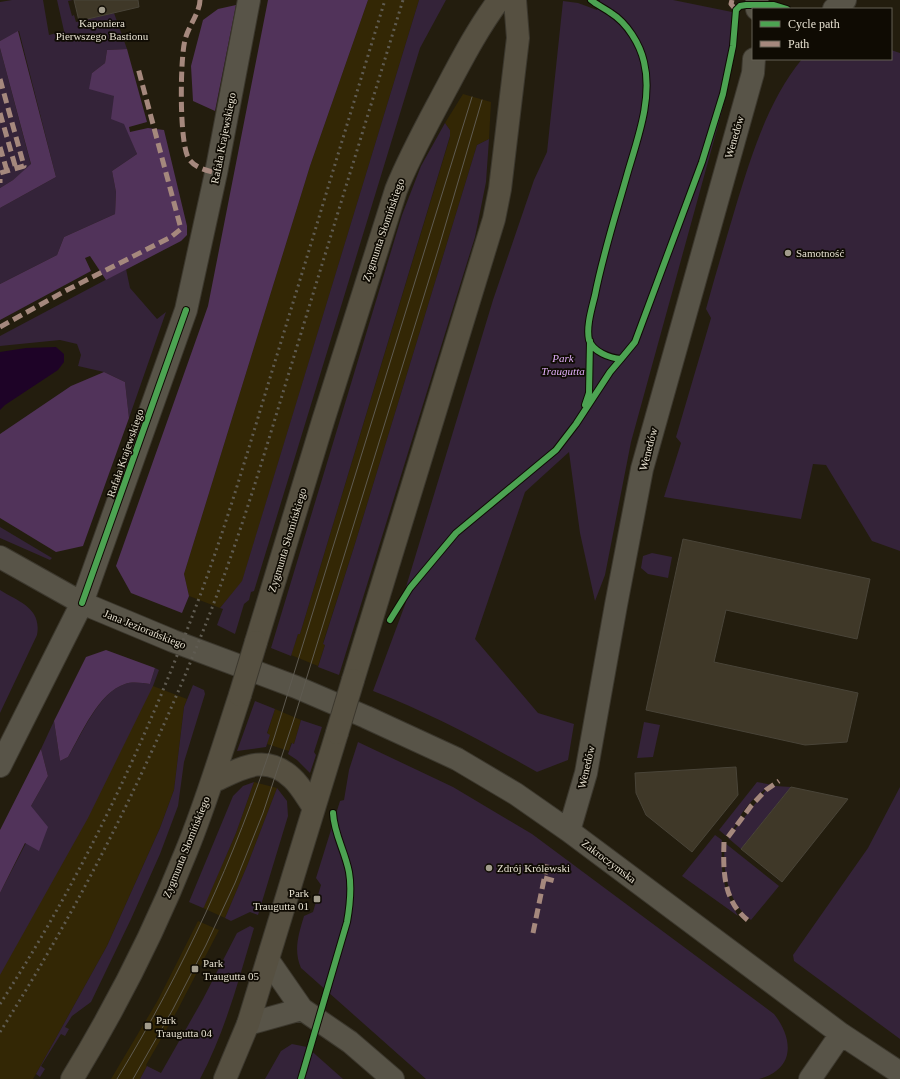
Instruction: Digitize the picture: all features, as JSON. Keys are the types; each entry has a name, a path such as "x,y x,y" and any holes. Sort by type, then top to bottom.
{"main road":[{"name":"Zygmunta Słomińskiego","path":"72,1079 113,1007 157,920 186,852 212,782 323,421 396,190 408,159 480,27 498,0"},
{"path":"225,1079 248,1024 494,219 500,189 518,38 515,0"},
{"path":"212,782 249,765 261,763 265,764 278,768 294,778 314,808"}],"street":[{"name":"Rafała Krajewskiego","path":"0,766 82,603 186,310 215,181 249,0"},
{"path":"835,8 845,0"},
{"name":"Wenedów","path":"569,831 586,773 642,469 753,66 768,60"},
{"name":"Jana Jeziorańskiego","path":"0,557 82,603 173,641 296,687"},
{"name":"Zakroczymska","path":"296,687 457,759 516,794 569,831 841,1034 900,1073"},
{"path":"268,960 302,1009 350,1042 393,1079"},
{"path":"248,1024 302,1009"},
{"path":"810,1079 841,1034"}],"shaded area":[{"path":"268,0 368,0 310,166 184,574 189,596 182,613 131,593 116,566 208,306"},
{"path":"368,0 419,0 242,582 220,608 189,596 184,574 310,166"},
{"path":"236,5 215,111 193,101 191,66 203,20 218,9"},
{"path":"18,31 56,177 0,208 0,188 13,180 31,164 0,48 0,41"},
{"path":"127,49 147,122 129,127 130,132 148,128 164,130 187,226 187,235 181,241 106,280 90,256 85,258 91,271 0,320 0,284 57,255 64,237 115,214 116,192 112,171 137,154 124,124 111,119 114,96 89,89 92,73 105,63 107,50"},
{"path":"463,94 491,102 489,139 477,145 354,547 323,643 325,645 318,666 291,655 298,634 300,634 450,137 450,130 445,123"},
{"path":"56,347 64,354 64,362 58,370 5,405 0,410 0,352 26,348"},
{"path":"104,372 125,382 129,418 83,546 56,552 0,518 0,434 71,386"},
{"path":"106,650 155,668 150,684 138,682 128,683 116,688 99,705 92,715 68,757 60,761 54,721 86,657"},
{"path":"153,686 187,699 184,707 174,790 160,828 107,946 33,1079 0,1079 0,942 136,692"},
{"path":"275,709 301,720 294,744 291,743 289,751 267,744 269,735 267,734"},
{"path":"41,749 48,776 31,806 48,827 39,851 25,843 0,893 0,830"},
{"path":"254,782 277,788 225,918 203,908 236,833"},
{"path":"198,921 219,930 177,1011 146,1065 147,1066 140,1079 111,1079 158,1000"}],"green space":[{"path":"12,0 43,0 49,35 64,31 57,0 73,0 68,1 72,16 74,15 76,22 114,13 127,49 107,50 105,63 92,73 114,96 137,154 112,171 116,192 115,214 64,237 57,255 0,284 0,208 56,177 19,31 0,41 0,2"},
{"path":"419,0 446,0 420,48 254,591 251,592 249,600 244,604 235,634 217,625 223,609 220,608 242,581"},
{"name":"Park Traugutta","path":"600,0 673,0 732,12 730,48 733,50 725,100 631,442 605,575 595,601 580,533 569,452 525,492 475,639 538,713 574,724 568,760 537,772 456,728 373,691 406,602 403,596 493,300 534,180 547,152 563,1 578,3 597,10"},
{"path":"0,48 31,165 13,180 0,188"},
{"path":"892,50 900,53 900,551 872,541 826,465 813,464 801,519 664,497 681,443 676,437 711,318 706,309 735,209 761,131 779,93 801,60 892,60"},
{"path":"445,123 450,130 450,136 300,634 298,634 291,656 271,648 402,215 421,166"},
{"path":"489,139 486,182 475,237 339,675 318,667 325,645 323,644 477,145"},
{"path":"126,269 130,288 157,319 166,312 129,418 125,382 104,372 78,366 81,355 77,344 60,340 0,346 0,336"},
{"path":"0,527 52,558 50,560 0,538"},
{"path":"652,553 672,557 668,578 648,574 641,568 643,556"},
{"path":"0,590 28,607 36,618 38,626 37,635 0,713"},
{"path":"155,668 159,670 153,686 88,818 0,975 0,893 26,843 31,806 48,776 41,749 54,721 60,761 68,757 92,715 107,696 116,688 128,683 138,682 150,684"},
{"path":"193,685 204,690 205,694 184,762 178,806 160,854 91,1002 72,1016 65,1027 69,1029 65,1036 61,1034 41,1066 45,1069 40,1077 36,1074 107,946 160,828 174,790 184,707"},
{"path":"255,701 275,709 267,733 270,735 266,747 237,751"},
{"path":"301,720 322,727 314,752 316,755 310,773 297,760 288,754 292,743 294,744"},
{"path":"644,722 660,725 653,757 637,758"},
{"path":"358,742 453,787 532,834 774,1014 785,1033 787,1042 788,1052 780,1068 759,1079 426,1079 301,968 297,955 300,929 304,916 313,912 321,885 316,878 340,801 344,800 349,770"},
{"path":"254,782 236,833 204,907 203,908 189,902 233,796 243,786"},
{"path":"757,782 773,785 764,790 752,801 742,813 733,829 726,836 719,830"},
{"path":"775,786 791,787 741,849 728,838 766,790"},
{"path":"900,787 900,1039 794,961 793,955 868,848"},
{"path":"277,788 287,801 288,816 258,915 250,912 231,921 225,918"},
{"path":"715,835 722,840 722,871 726,888 738,916 682,876"},
{"path":"725,843 779,886 751,920 743,913 728,886 724,854"},
{"path":"250,926 254,928 231,1005 217,1043 200,1079 140,1079 147,1066 161,1073 203,999 237,933"},
{"path":"292,1044 307,1047 343,1079 265,1079 281,1051"}],"building":[{"name":"Kaponiera Pierwszego Bastionu","path":"74,0 138,0 139,7 79,21"},
{"path":"683,539 870,579 857,639 726,610 714,662 858,693 847,742 805,745 646,710"},
{"path":"736,767 738,795 692,852 646,815 636,793 635,773"},
{"path":"791,787 848,799 782,882 741,849"}],"tram line":[{"path":"117,1079 186,955 224,871 259,783 472,97"},
{"path":"133,1079 173,1009 206,945 235,883 263,813 294,719 439,247 482,100"}],"railway":[{"path":"0,1004 58,908 110,808 157,705 198,601 221,537 385,0"},
{"path":"0,1032 61,930 116,825 167,718 212,608 256,481 403,0"}],"marked path":[{"path":"200,0 198,9 185,40 183,50 181,82 183,137 186,151 191,162 194,165 216,173"},
{"path":"732,0 731,4 736,10"},
{"path":"0,327 67,290 171,237 181,229 138,68"},
{"path":"0,79 24,166 0,173"},
{"path":"0,113 16,169"},
{"path":"0,147 7,171"},
{"path":"728,837 751,806 766,790 779,781"},
{"path":"724,842 726,886 734,905 750,922"},
{"path":"533,933 548,860"},
{"path":"544,878 555,881"}],"cycle path":[{"path":"591,0 617,17 632,34 642,55 646,76 647,90 643,119 602,264 588,329 589,340 594,348 602,354 621,359 635,342 702,162 723,94 733,46 736,10 740,6 746,5 774,5 784,8"},
{"path":"82,603 186,310"},
{"path":"585,405 589,393 590,341"},
{"path":"390,620 410,588 456,533 556,450 576,424 610,372 621,359"},
{"path":"301,1079 347,922 349,909 350,878 345,857 335,828 333,813"}],"place":[{"name":"Kaponiera Pierwszego Bastionu","path":"102,10"},
{"name":"Samotność","path":"788,253"},
{"name":"Zdrój Królewski","path":"489,868"},
{"name":"Park Traugutta 01","path":"317,899"},
{"name":"Park Traugutta 05","path":"195,969"},
{"name":"Park Traugutta 04","path":"148,1026"}]}
